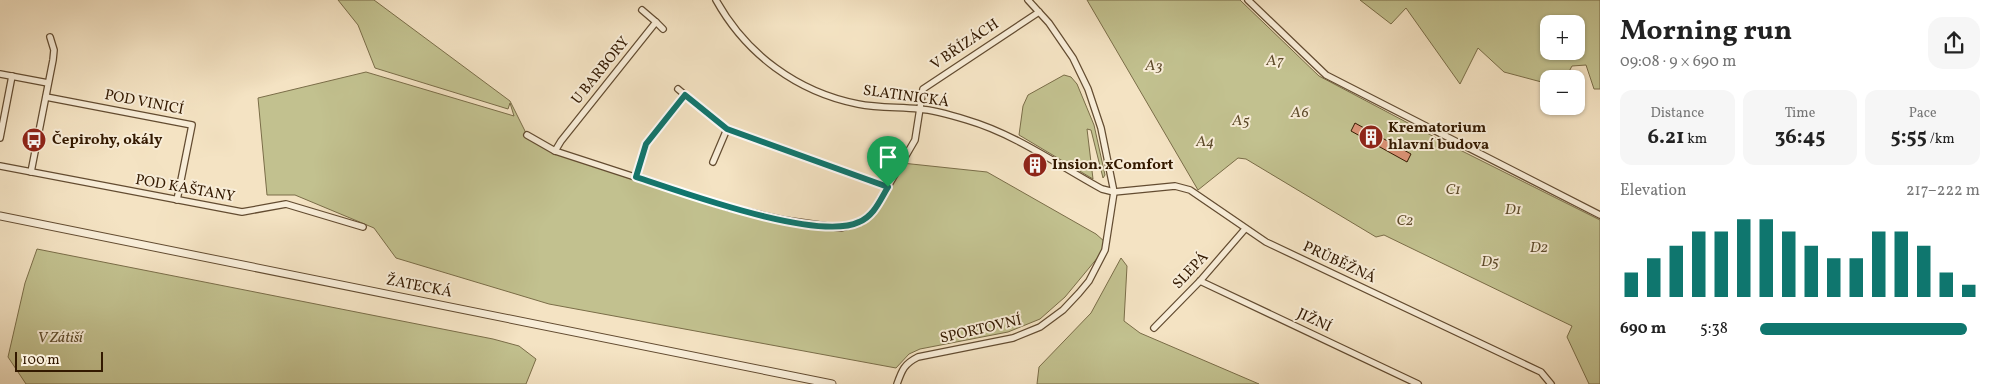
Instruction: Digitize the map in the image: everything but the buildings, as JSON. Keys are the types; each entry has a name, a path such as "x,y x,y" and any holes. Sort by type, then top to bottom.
{"street":[{"name":"SLATINICKÁ","path":"716,0 735,29 757,53 792,80 834,98 859,104 938,112 984,126 1102,189 1114,192"},
{"name":"SPORTOVNÍ","path":"897,384 902,368 908,362 918,357 1013,338 1040,327 1063,310 1089,281 1105,250 1114,192 1101,128 1088,89 1073,58 1028,0"},
{"path":"1248,0 1326,76 1442,137 1600,214"},
{"path":"642,10 663,28"},
{"name":"V BŘÍZÁCH","path":"527,135 556,150 727,207 833,228 861,222 873,212 915,140 921,94 928,85 1038,12"},
{"name":"U BARBORY","path":"556,150 561,141 656,22"},
{"path":"31,172 54,50 50,37"},
{"path":"0,74 48,83"},
{"path":"0,138 12,76"},
{"path":"678,89 727,129 888,187"},
{"path":"636,177 646,144 685,95"},
{"name":"POD VINICÍ","path":"46,97 192,125 178,200"},
{"path":"713,162 727,129"},
{"name":"POD KAŠTANY","path":"0,166 242,212 286,204 363,227"},
{"name":"PRŮBĚŽNÁ","path":"1114,192 1175,186 1190,190 1245,230 1307,262 1541,372 1551,384"},
{"name":"ŽATECKÁ","path":"0,216 832,384"},
{"name":"SLEPÁ","path":"1154,328 1200,281 1245,230"},
{"name":"JIŽNÍ","path":"1200,281 1418,384"}],"green space":[{"path":"338,0 374,0 510,101 527,135 555,151 727,207 833,228 858,223 875,209 902,163 987,172 1096,234 1105,242 1099,256 1065,297 1040,319 1008,332 920,349 909,354 896,368 549,304 396,258 374,228 295,195 267,195 258,98 366,72 514,116 510,103 508,109 375,68 358,25"},
{"path":"1087,0 1240,0 1319,76 1442,141 1600,220 1600,384 1589,384 1567,337 1572,326 1384,235 1376,237 1246,159 1238,158 1198,190"},
{"path":"1360,0 1600,0 1600,89 1594,89 1586,65 1572,66 1570,70 1540,70 1540,82 1504,72 1478,48 1460,84 1406,8 1391,24"},
{"path":"1064,75 1071,77 1077,84 1094,125 1105,175 1103,178 1091,130 1087,129 1093,179 1019,135 1023,106 1028,95"},
{"name":"V Zátiší","path":"37,249 493,339 519,346 536,359 526,384 26,384 8,357 25,283"},
{"path":"1121,258 1127,266 1124,321 1140,333 1259,384 1037,384 1039,367 1091,313"}],"place":[{"name":"Krematorium hlavní budova","path":"1371,137"},
{"name":"Čepirohy, okály","path":"34,140"},
{"name":"Insion. xComfort","path":"1035,165"}],"route":[{"path":"685,95 727,129 888,187 873,212 861,222 841,228 833,228 784,220 727,207 636,177 646,144 685,95"}],"park label":[{"name":"A7","path":"1275,61"},
{"name":"A3","path":"1154,66"},
{"name":"A6","path":"1300,113"},
{"name":"A5","path":"1241,121"},
{"name":"A4","path":"1205,142"},
{"name":"C1","path":"1453,190"},
{"name":"D1","path":"1513,210"},
{"name":"C2","path":"1405,221"},
{"name":"D2","path":"1539,248"},
{"name":"D5","path":"1490,262"}]}
